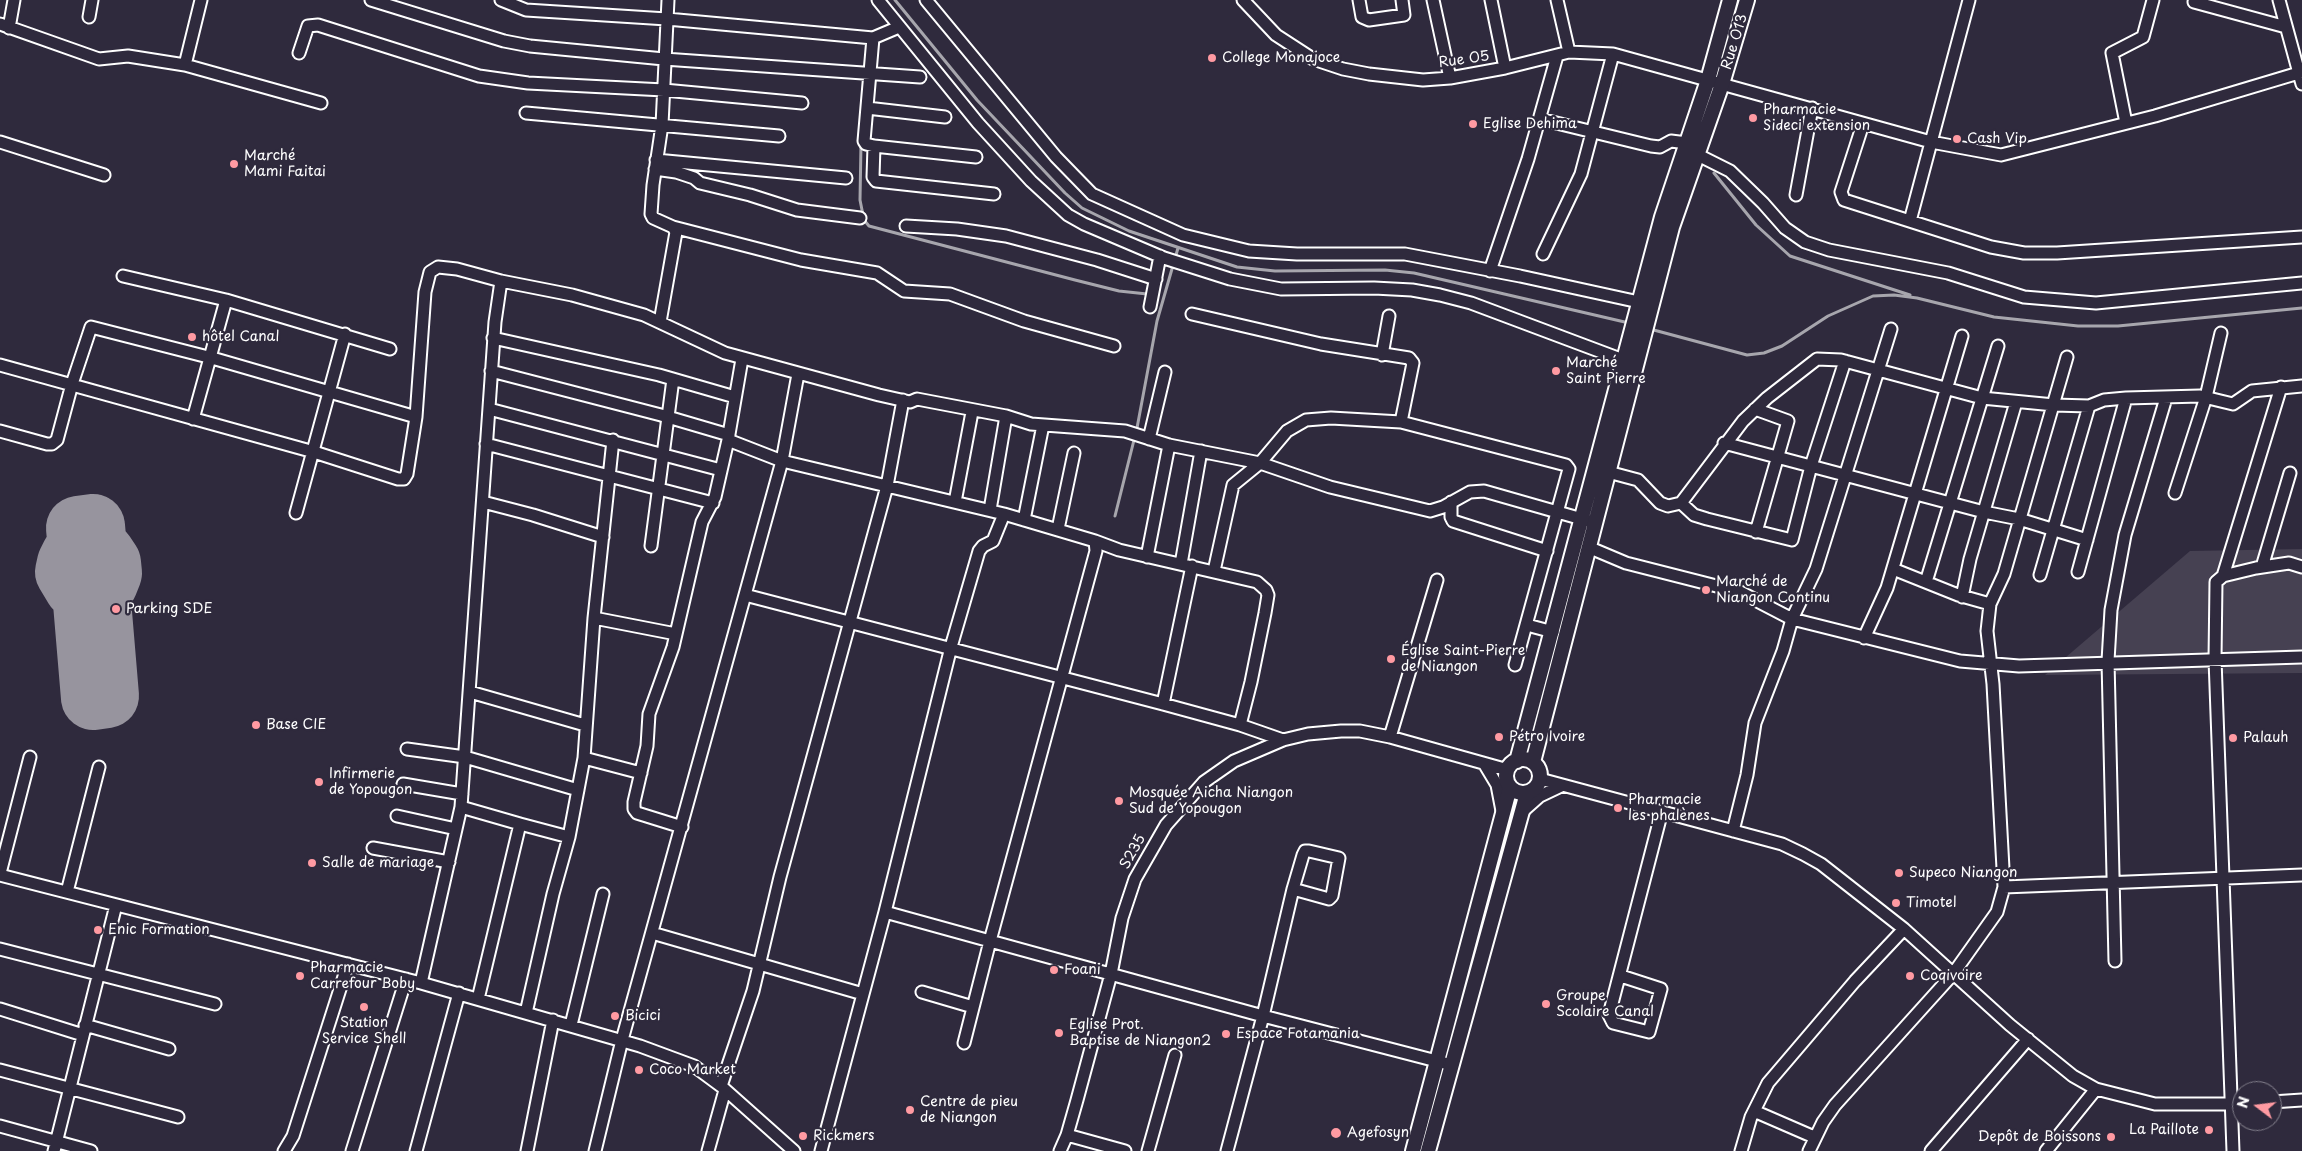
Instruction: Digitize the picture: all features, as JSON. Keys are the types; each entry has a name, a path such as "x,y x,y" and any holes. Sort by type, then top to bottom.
{"main road":[{"name":"Rue O13","path":"1641,311 1662,216 1708,80 1730,0"},
{"name":"Rue O13","path":"1641,311 1722,84 1747,0"},
{"path":"1413,1151 1503,817 1510,787 1506,776 1512,765 1589,521 1608,472 1641,311"},
{"path":"1532,762 1588,548 1589,521 1623,360 1635,338"},
{"path":"1510,787 1521,793 1526,793 1533,790 1540,779 1539,770 1532,762 1525,760 1512,765"},
{"path":"1428,1151 1526,793"}],"street":[{"path":"14,0 4,26 99,59 128,56 185,65 322,103"},
{"path":"89,17 92,0"},
{"path":"185,65 201,0"},
{"path":"371,0 513,42 664,59 920,77"},
{"path":"501,0 526,10 667,19 873,38 899,27"},
{"path":"668,0 662,125 655,164 651,214 653,218 673,227 800,260 878,273 904,291 950,294 1016,318 1114,346"},
{"path":"878,0 978,124 1031,181 1068,215 1124,243 1230,279 1281,289 1374,288 1440,294 1471,303 1623,360"},
{"path":"926,0 1056,157 1092,194 1116,206 1183,235 1249,251 1297,254 1405,254 1490,271 1641,311"},
{"name":"Rue O5","path":"1243,0 1251,11 1276,35 1313,59 1343,69 1409,79 1450,78 1505,68 1569,52 1613,54 1931,142 2001,155 2301,76"},
{"path":"1359,0 1362,17 1369,20 1404,15 1402,0"},
{"path":"1433,0 1450,78"},
{"path":"1491,0 1505,68"},
{"path":"1557,0 1569,52"},
{"path":"1910,221 1969,0"},
{"path":"2126,123 2112,54 2143,36 2153,0"},
{"path":"2279,0 2301,76"},
{"path":"2194,2 2286,27"},
{"path":"299,53 308,26 318,25 480,76 528,83 664,90 802,103"},
{"path":"873,38 864,141 866,144 976,157"},
{"path":"1543,254 1581,174 1613,54"},
{"path":"1490,271 1492,259 1517,194 1557,56"},
{"path":"867,108 945,117"},
{"path":"1796,195 1812,108"},
{"path":"526,113 780,136"},
{"path":"1540,120 1656,147 1671,141 1687,143"},
{"path":"1863,124 1841,192 1841,197 1844,200 1991,247 2024,253 2302,237"},
{"path":"0,142 104,175"},
{"path":"874,146 873,177 876,181 994,194"},
{"path":"1696,154 1730,171 1763,203 1785,228 1805,242 1829,250 1948,273 2024,297 2096,303 2302,283"},
{"path":"655,164 846,178"},
{"path":"655,164 694,178 700,183 750,195 797,210 860,218"},
{"path":"906,226 957,229 1006,236 1097,260 1156,279"},
{"path":"660,322 676,232 673,227"},
{"path":"1150,307 1162,257"},
{"path":"0,365 314,452 398,479 404,479 407,474 416,417 425,292 430,272 438,267 457,269 501,281 587,299 644,315 702,344 742,359 853,390 910,402 917,399 972,412 1006,416 1042,425 1095,428 1139,436 1169,445 1260,463 1330,487 1430,511 1470,492 1484,491 1589,521"},
{"path":"123,276 226,300 390,348"},
{"path":"421,983 461,807 493,338 501,281"},
{"path":"193,419 212,358 226,300"},
{"path":"1192,314 1313,343 1409,358 1413,363 1401,422"},
{"path":"1382,355 1389,316"},
{"path":"0,431 52,444 57,440 72,384 91,327 212,358 416,417"},
{"path":"1733,831 1747,775 1755,723 1783,651 1792,619 1813,577 1891,329"},
{"path":"2175,493 2206,397 2221,333"},
{"path":"296,513 346,334"},
{"path":"1864,638 1887,588 1962,336"},
{"path":"493,338 673,379 735,397"},
{"path":"1926,582 1998,346"},
{"path":"1810,1151 1814,1137 1835,1106 1953,974 1995,916 2002,902 2004,887 1991,665 1987,631 1990,604 2004,574 2067,357"},
{"path":"1608,472 1638,480 1660,503 1668,506 1681,503 1724,443 1755,409 1817,360 1829,358 1982,398 2054,405 2089,406 2104,400 2126,398 2206,397 2233,404 2252,391 2302,386"},
{"path":"682,827 638,813 634,809 634,802 648,746 650,709 666,671 702,522 713,503 728,438 742,359"},
{"path":"1681,503 1694,515 1792,540 1811,466 1845,361"},
{"path":"491,370 667,416 728,438 782,461 990,510 1058,529 1119,550 1257,582 1264,587 1268,595 1251,682 1240,725"},
{"path":"1139,436 1165,372"},
{"path":"595,1151 622,1040 782,461 798,374"},
{"path":"651,546 673,379"},
{"path":"2223,576 2281,387"},
{"path":"2078,572 2126,398"},
{"path":"2115,961 2108,661 2111,610 2122,550 2166,398"},
{"path":"708,1151 723,1088 745,1017 849,620 887,486 903,400"},
{"path":"1962,597 1970,559 2016,402"},
{"path":"2040,576 2089,406"},
{"path":"489,409 613,440 721,470"},
{"path":"1755,409 1788,421 1756,532"},
{"path":"955,502 972,412"},
{"path":"990,510 1006,416"},
{"path":"1214,571 1230,493 1237,481 1260,463 1287,431 1306,420 1331,418 1401,422 1568,466 1547,551 1515,665"},
{"path":"1024,520 1042,425"},
{"path":"526,1013 553,894 570,837 584,758 594,618 613,440"},
{"path":"1724,443 1984,512 2019,519 2087,540"},
{"path":"486,444 713,503"},
{"path":"1147,557 1169,445"},
{"path":"1163,704 1187,565 1201,451"},
{"path":"1058,529 1074,453"},
{"path":"2262,566 2290,473"},
{"path":"483,502 533,515 602,537"},
{"path":"1451,502 1451,517 1453,521 1547,551"},
{"path":"821,1151 885,912 950,647 977,557 983,546 993,541 1004,514"},
{"path":"964,1043 990,941 1041,758 1060,676 1096,552 1095,541"},
{"path":"1588,548 1626,563 1740,592 1792,619 1960,661 2019,666 2108,661 2302,657"},
{"path":"2235,1081 2222,879 2215,659 2216,582 2223,576 2262,566 2289,564 2302,568"},
{"path":"1892,569 1962,597 1990,604"},
{"path":"1390,737 1436,580"},
{"path":"746,595 849,620 1060,676 1240,725 1283,740"},
{"path":"594,618 676,634"},
{"path":"1527,625 1553,632"},
{"path":"470,692 585,725"},
{"name":"S235","path":"1060,1151 1067,1134 1111,974 1122,918 1135,879 1166,825 1204,782 1234,761 1283,740 1308,734 1342,731 1360,731 1390,737 1485,765 1512,765"},
{"path":"407,749 465,757 578,790"},
{"path":"30,757 0,874 421,983 622,1040 694,1066 723,1088 794,1151"},
{"path":"584,758 641,773"},
{"path":"1485,765 1497,785 1503,817"},
{"path":"67,892 99,767"},
{"path":"1540,779 1782,844 1821,864 1904,929 2028,1039 2074,1076 2096,1089 2155,1104 2232,1105"},
{"path":"403,784 462,794"},
{"path":"1522,812 1540,796 1561,786"},
{"path":"461,807 570,837"},
{"path":"1621,976 1661,989 1649,1032 1629,1028 1610,1020 1621,976 1662,812"},
{"path":"397,816 456,830"},
{"path":"478,999 520,824"},
{"path":"373,848 449,862"},
{"path":"1227,1151 1263,1016 1293,889 1305,851 1339,858 1332,896 1329,899 1293,889"},
{"path":"2004,887 2302,875"},
{"path":"571,1025 603,894"},
{"path":"55,1146 116,905"},
{"path":"885,912 1263,1016 1452,1065"},
{"path":"1741,1151 1754,1111 1774,1074 1855,981 1904,929"},
{"path":"652,933 758,962 863,994"},
{"path":"0,949 215,1004"},
{"path":"284,1151 293,1136 348,964"},
{"path":"352,1151 406,979"},
{"path":"922,992 973,1007"},
{"path":"416,1151 459,994"},
{"path":"0,1009 169,1049"},
{"path":"527,1151 553,1020"},
{"path":"1931,1151 2028,1039"},
{"path":"1148,1151 1174,1055"},
{"path":"0,1070 178,1117"},
{"path":"2046,1151 2096,1089"},
{"path":"2282,1101 2302,1100"},
{"path":"1754,1111 1814,1137"},
{"path":"0,1126 55,1146 91,1151"},
{"path":"2233,1151 2234,1131"},
{"path":"1067,1134 1125,1151"}],"shaded area":[{"path":"2302,549 2302,673 2045,675 2190,551"}],"waterway":[{"path":"895,0 977,100 1065,193 1082,208 1129,231 1237,267 1275,271 1385,270 1414,273 1629,323"},
{"path":"861,144 860,200 864,220 869,226 1119,291 1147,294"},
{"path":"1714,173 1756,225 1790,256 1910,295"},
{"path":"1115,516 1137,428 1157,321 1178,248"},
{"path":"1650,329 1747,355 1764,353 1782,346 1828,316 1873,296 1894,295 1917,298 1994,317 2078,326 2118,326 2302,308"}],"runway":[{"path":"93,526 95,549 103,554 109,563 110,573 106,583 98,589 107,696 93,698 84,591 76,587 67,572 73,555 80,550 78,528 93,526"}],"place":[{"name":"College Monajoce","path":"1212,58"},
{"name":"Pharmacie Sideci extension","path":"1753,118"},
{"name":"Eglise Dehima","path":"1473,124"},
{"name":"Cash Vip","path":"1957,139"},
{"name":"Marché Mami Faitai","path":"234,164"},
{"name":"hôtel Canal","path":"192,337"},
{"name":"Marché Saint Pierre","path":"1556,371"},
{"name":"Marché de Niangon Continu","path":"1706,590"},
{"name":"Parking SDE","path":"116,609"},
{"name":"Église Saint-Pierre de Niangon","path":"1391,659"},
{"name":"Base CIE","path":"256,725"},
{"name":"Pétro Ivoire","path":"1499,737"},
{"name":"Palauh","path":"2233,738"},
{"name":"Infirmerie de Yopougon","path":"319,782"},
{"name":"Mosquée Aicha Niangon Sud de Yopougon","path":"1119,801"},
{"name":"Pharmacie les phalènes","path":"1618,808"},
{"name":"Salle de mariage","path":"312,863"},
{"name":"Supeco Niangon","path":"1899,873"},
{"name":"Timotel","path":"1896,903"},
{"name":"Enic Formation","path":"98,930"},
{"name":"Foani","path":"1054,970"},
{"name":"Pharmacie Carrefour Boby","path":"300,976"},
{"name":"Coqivoire","path":"1910,976"},
{"name":"Groupe Scolaire Canal","path":"1546,1004"},
{"name":"Station Service Shell","path":"364,1007"},
{"name":"Bicici","path":"615,1016"},
{"name":"Eglise Prot. Baptise de Niangon2","path":"1059,1033"},
{"name":"Espace Fotamania","path":"1226,1034"},
{"name":"Coco Market","path":"639,1070"},
{"name":"Centre de pieu de Niangon","path":"910,1110"},
{"name":"La Paillote","path":"2209,1130"},
{"name":"Agefosyn","path":"1336,1133"},
{"name":"Rickmers","path":"803,1136"},
{"name":"Depôt de Boissons","path":"2111,1137"}]}
